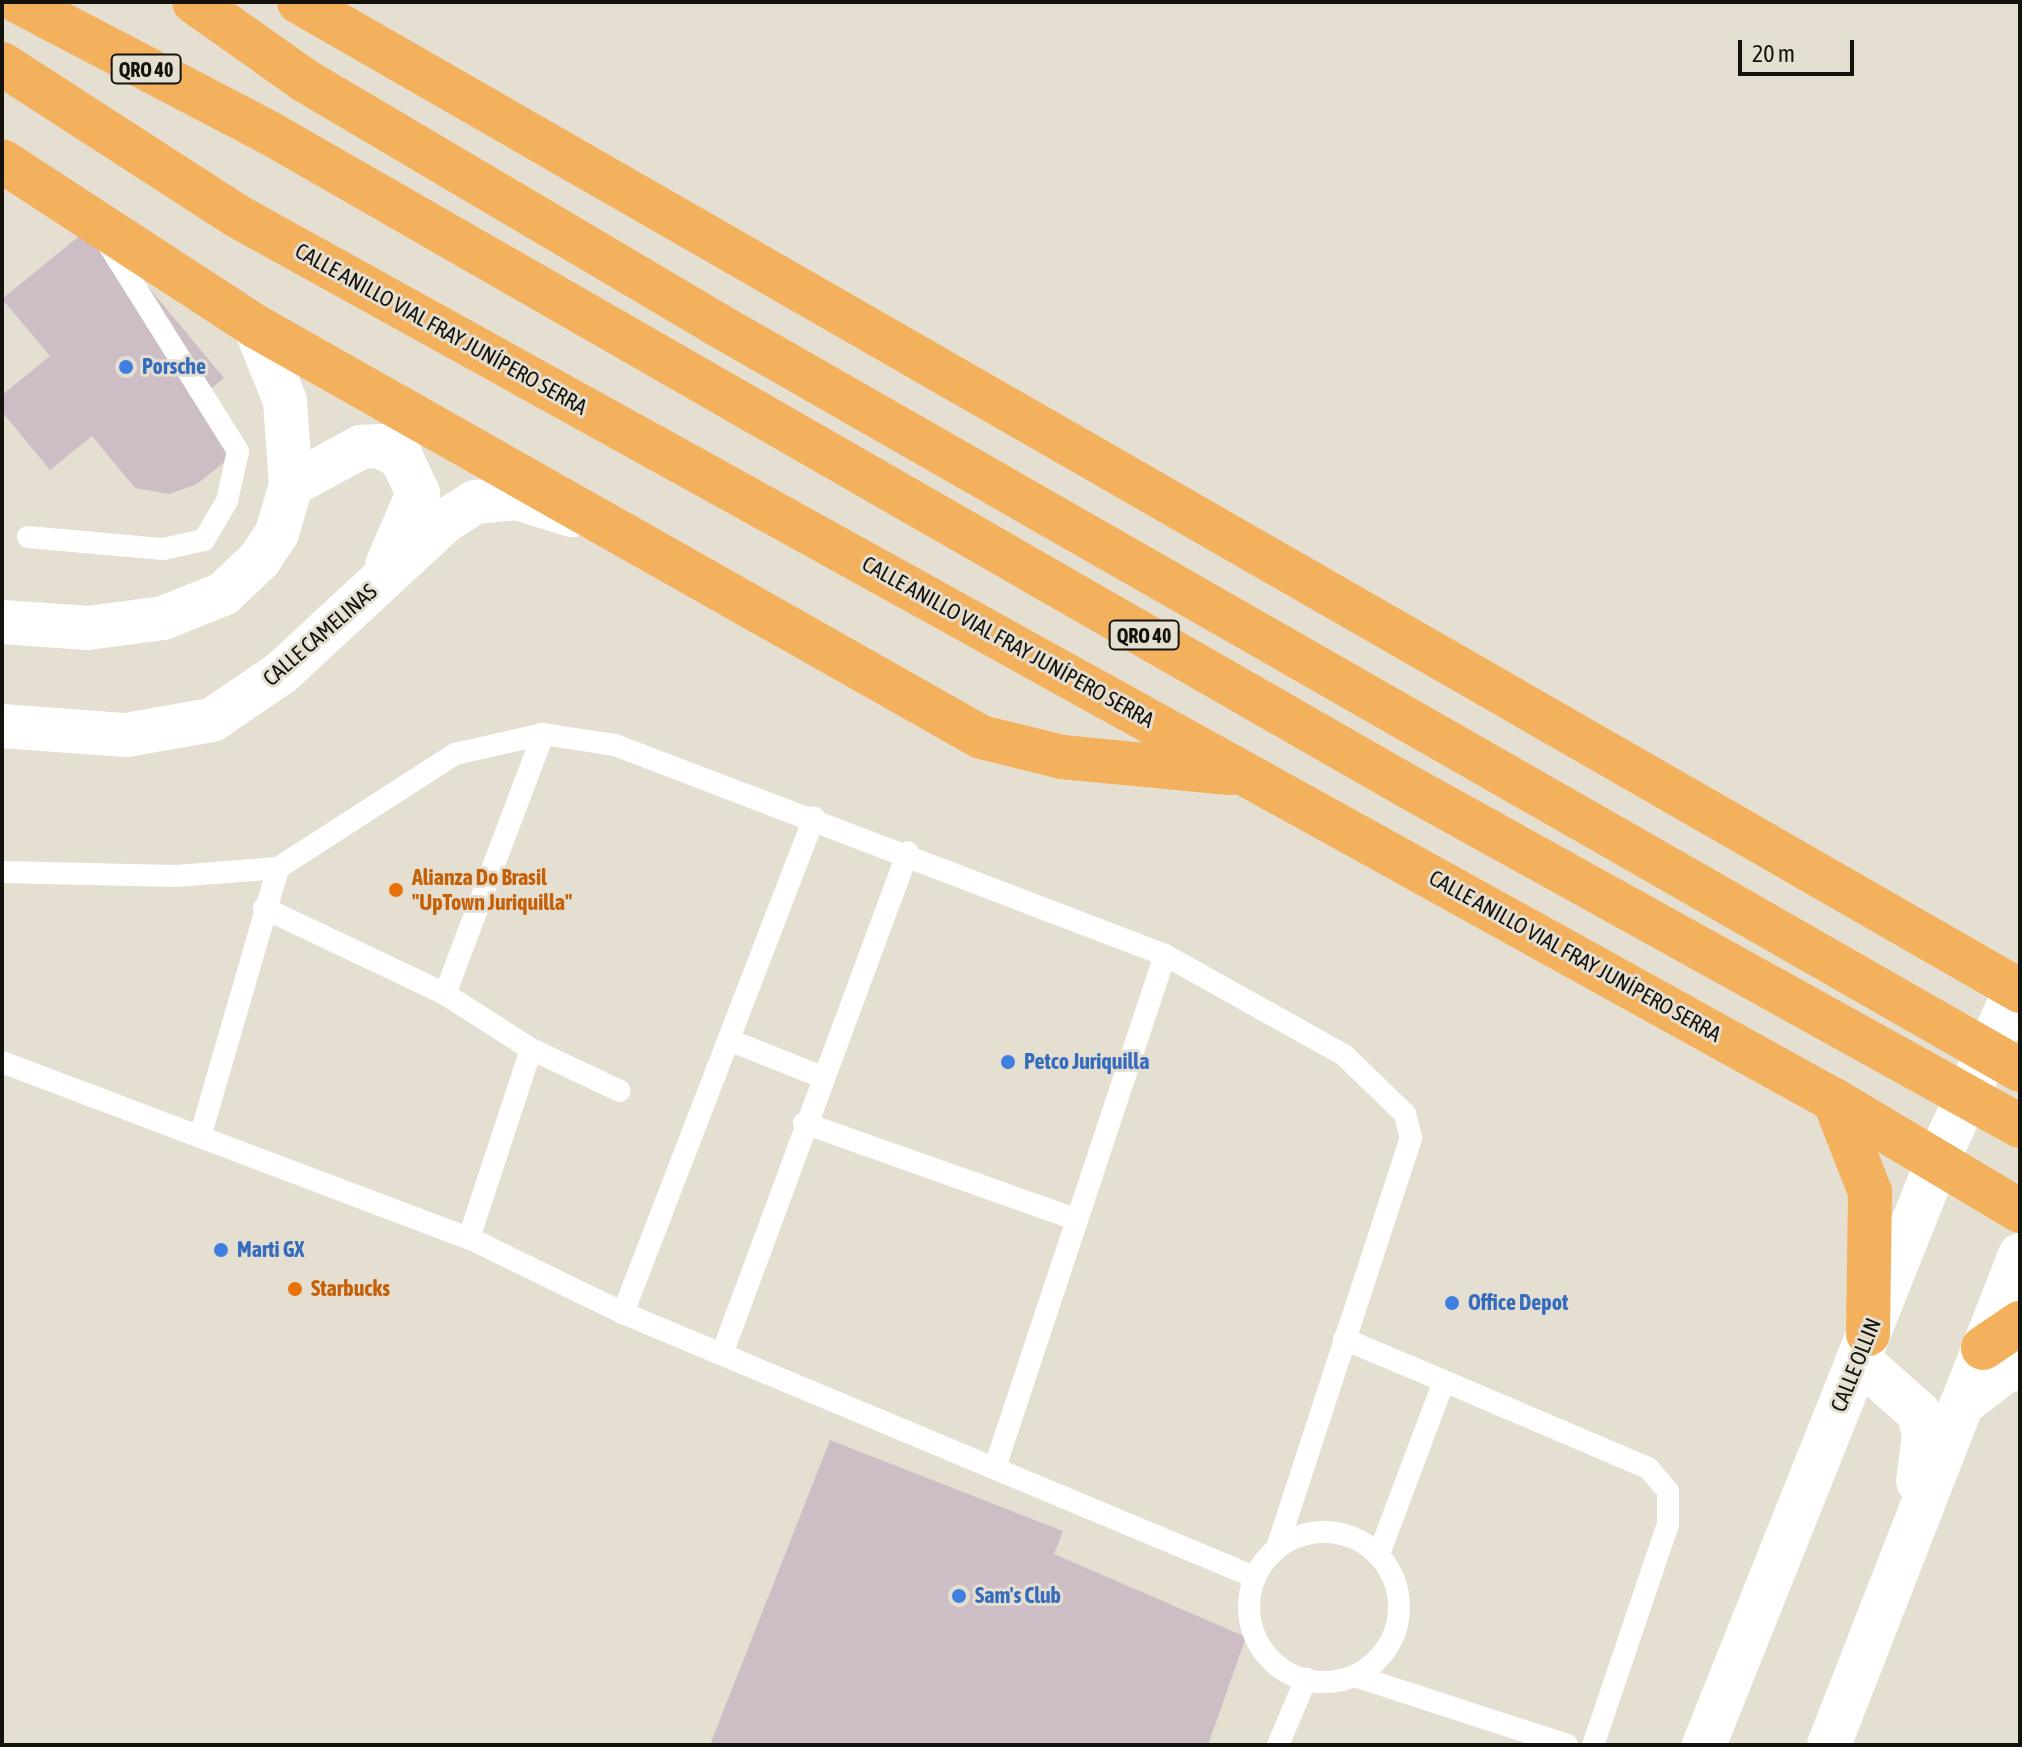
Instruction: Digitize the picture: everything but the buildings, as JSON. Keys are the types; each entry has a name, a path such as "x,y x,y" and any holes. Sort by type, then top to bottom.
{"highway":[{"name":"QRO 40","path":"19,2 273,135 1407,786 2020,1126"},
{"name":"QRO 40","path":"194,2 304,80 732,333 2020,1070"},
{"path":"299,2 2018,990"},
{"name":"CALLE ANILLO VIAL FRAY JUNÍPERO SERRA","path":"2,64 237,216 1834,1100 2020,1211"},
{"path":"2,161 255,326 981,737 1062,757 1247,774"},
{"path":"1834,1100 1870,1192 1863,1347"},
{"path":"2002,1358 2020,1323"}],"street":[{"path":"2,622 130,626 194,609 223,594 260,559 277,533 291,485 285,401 255,326"},
{"path":"291,485 361,447 379,446 401,457 414,473 418,493 377,586"},
{"name":"CALLE CAMELINAS","path":"2,726 126,735 212,720 281,673 445,521 495,496 613,529"},
{"name":"CALLE OLLIN","path":"1704,1745 1938,1160 2018,990"},
{"path":"1829,1745 1961,1405 2002,1358 2020,1255"},
{"path":"1863,1347 1919,1413 1924,1434 1923,1463 1896,1574"}],"lane":[{"path":"28,537 163,549 204,540 227,501 238,451 95,223"},
{"path":"445,994 543,734"},
{"path":"2,872 176,876 278,868 455,754 543,734 615,745 908,852 1165,955 1344,1055 1405,1114 1411,1138 1278,1546 1254,1577 1247,1613 1258,1647 1284,1673 1306,1679 1355,1676 1567,1745"},
{"path":"623,1313 814,818"},
{"path":"722,1354 804,1123 908,852"},
{"path":"200,1137 278,868"},
{"path":"264,908 445,994 531,1049 620,1091"},
{"path":"995,1467 1165,955"},
{"path":"729,1040 822,1077"},
{"path":"469,1238 531,1049"},
{"path":"2,1062 469,1238 623,1313 1254,1577"},
{"path":"804,1123 1075,1219"},
{"path":"1344,1339 1648,1468 1668,1491 1668,1524 1593,1745"},
{"path":"1379,1554 1444,1381"},
{"path":"1278,1546 1312,1532 1348,1535 1379,1554 1397,1586 1399,1622 1383,1655 1355,1676"},
{"path":"1278,1745 1306,1679"}],"place":[{"name":"Porsche","path":"126,367"},
{"name":"Alianza Do Brasil \"UpTown Juriquilla\"","path":"396,890"},
{"name":"Petco Juriquilla","path":"1008,1062"},
{"name":"Marti GX","path":"221,1250"},
{"name":"Starbucks","path":"295,1289"},
{"name":"Office Depot","path":"1452,1303"},
{"name":"Sam's Club","path":"959,1596"}]}
